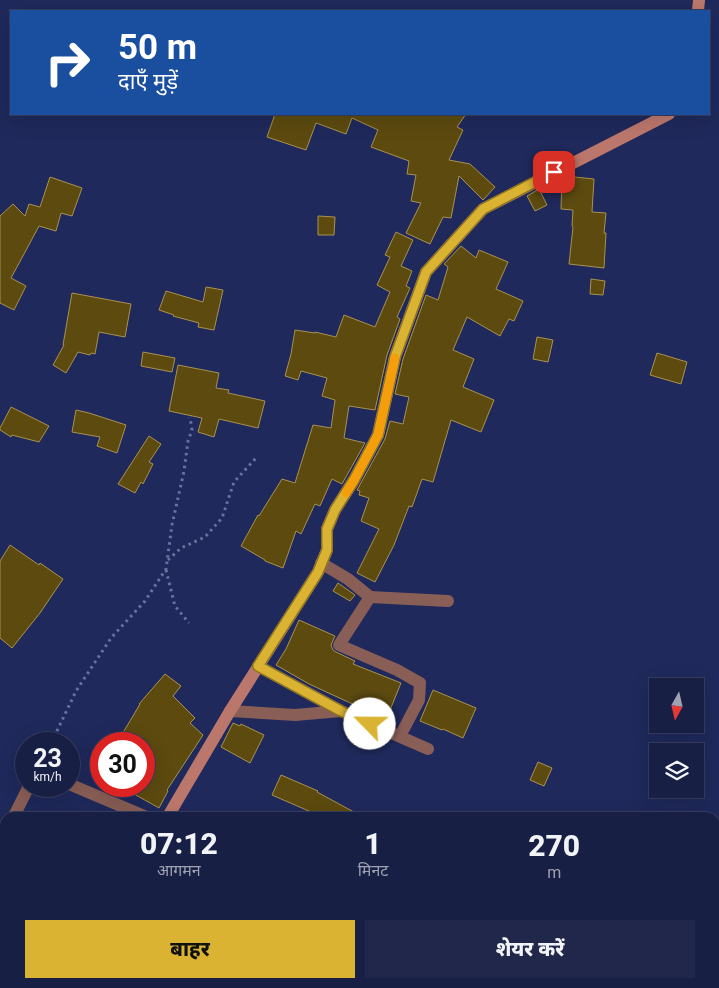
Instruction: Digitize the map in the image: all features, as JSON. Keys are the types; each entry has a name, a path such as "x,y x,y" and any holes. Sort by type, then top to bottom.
{"main road":[{"path":"171,812 230,711 322,564 327,550 327,529 335,510 354,480 378,435 395,357 426,272 483,209 667,115"}],"street":[{"path":"322,564 348,579 370,597 448,601"},
{"path":"370,597 339,645 397,670 420,684 419,700 400,736"},
{"path":"258,666 341,711 428,749"},
{"path":"230,711 295,716 341,711"},
{"path":"80,789 135,812"},
{"path":"16,812 24,797"}],"path":[{"path":"189,623 175,606 166,569 172,525 184,471 188,441 192,430 190,417"},
{"path":"167,560 181,548 205,537 222,518 234,482 256,458"},
{"path":"57,732 76,691 110,638 145,601 166,569"}],"building":[{"path":"275,115 465,115 457,127 463,130 449,160 470,164 495,187 483,200 459,176 451,218 443,217 430,244 406,233 421,203 411,201 416,175 407,174 409,161 371,147 378,130 352,118 346,134 316,123 306,150 267,137"},
{"path":"565,176 594,179 592,212 606,213 604,268 569,264 573,210 561,209 562,178"},
{"path":"50,177 82,188 72,216 61,213 56,231 39,226 11,278 26,286 14,310 0,303 0,216 13,204 25,216 29,204 40,207"},
{"path":"539,189 547,205 535,211 527,196"},
{"path":"318,216 335,217 334,235 318,235"},
{"path":"396,232 413,240 401,266 412,271 406,286 410,288 397,317 400,319 387,355 375,410 349,406 344,438 365,443 342,484 332,479 320,506 315,504 301,534 296,531 283,568 265,561 241,546 258,515 282,479 295,483 313,425 331,428 335,400 322,396 327,378 301,371 298,380 285,376 295,330 336,337 344,315 375,327 390,292 377,285 390,257 385,255"},
{"path":"461,246 476,258 479,250 508,262 496,289 523,301 514,321 509,319 500,336 467,317 453,350 474,359 463,387 494,400 481,432 451,420 433,482 422,479 412,507 409,506 394,545 375,582 357,573 379,529 361,521 369,498 359,495 360,491 357,490 385,439 390,421 403,424 409,397 395,394 403,359 426,295 438,300 448,267 444,264"},
{"path":"591,279 605,281 603,295 590,294"},
{"path":"206,287 223,290 214,330 198,327 199,323 159,310 166,291 203,302"},
{"path":"72,293 131,304 125,337 99,332 95,354 91,353 90,355 78,352 66,373 53,365 64,345"},
{"path":"537,337 553,340 548,362 533,359"},
{"path":"143,352 175,358 172,372 141,366"},
{"path":"657,353 687,362 681,384 650,375"},
{"path":"178,365 219,373 216,388 229,390 228,393 265,401 258,428 219,419 214,437 198,432 202,418 169,411"},
{"path":"11,407 49,426 39,442 12,435 11,437 0,430"},
{"path":"76,410 126,425 117,453 97,446 100,437 72,432"},
{"path":"149,436 161,444 149,462 153,464 143,484 141,482 135,493 118,484"},
{"path":"10,545 63,579 40,613 12,648 0,638 0,561"},
{"path":"338,583 355,595 350,601 333,591"},
{"path":"299,620 335,636 331,645 333,650 355,661 353,664 401,683 386,720 358,709 359,707 309,684 276,665 286,649"},
{"path":"165,674 181,686 173,696 195,718 190,723 203,735 167,790 159,808 139,797 155,797 155,732 123,732 139,704"},
{"path":"433,690 476,708 463,738 420,721"},
{"path":"233,723 240,726 241,724 264,735 250,763 221,747"},
{"path":"538,762 552,768 544,786 530,780"},
{"path":"281,775 318,791 354,812 311,812 272,795"}],"slow traffic":[{"path":"346,493 378,435 395,358"}],"route":[{"path":"370,724 341,711 258,666 318,572 327,550 327,529 335,510 354,480 378,435 395,357 426,272 483,209 554,172"}]}
